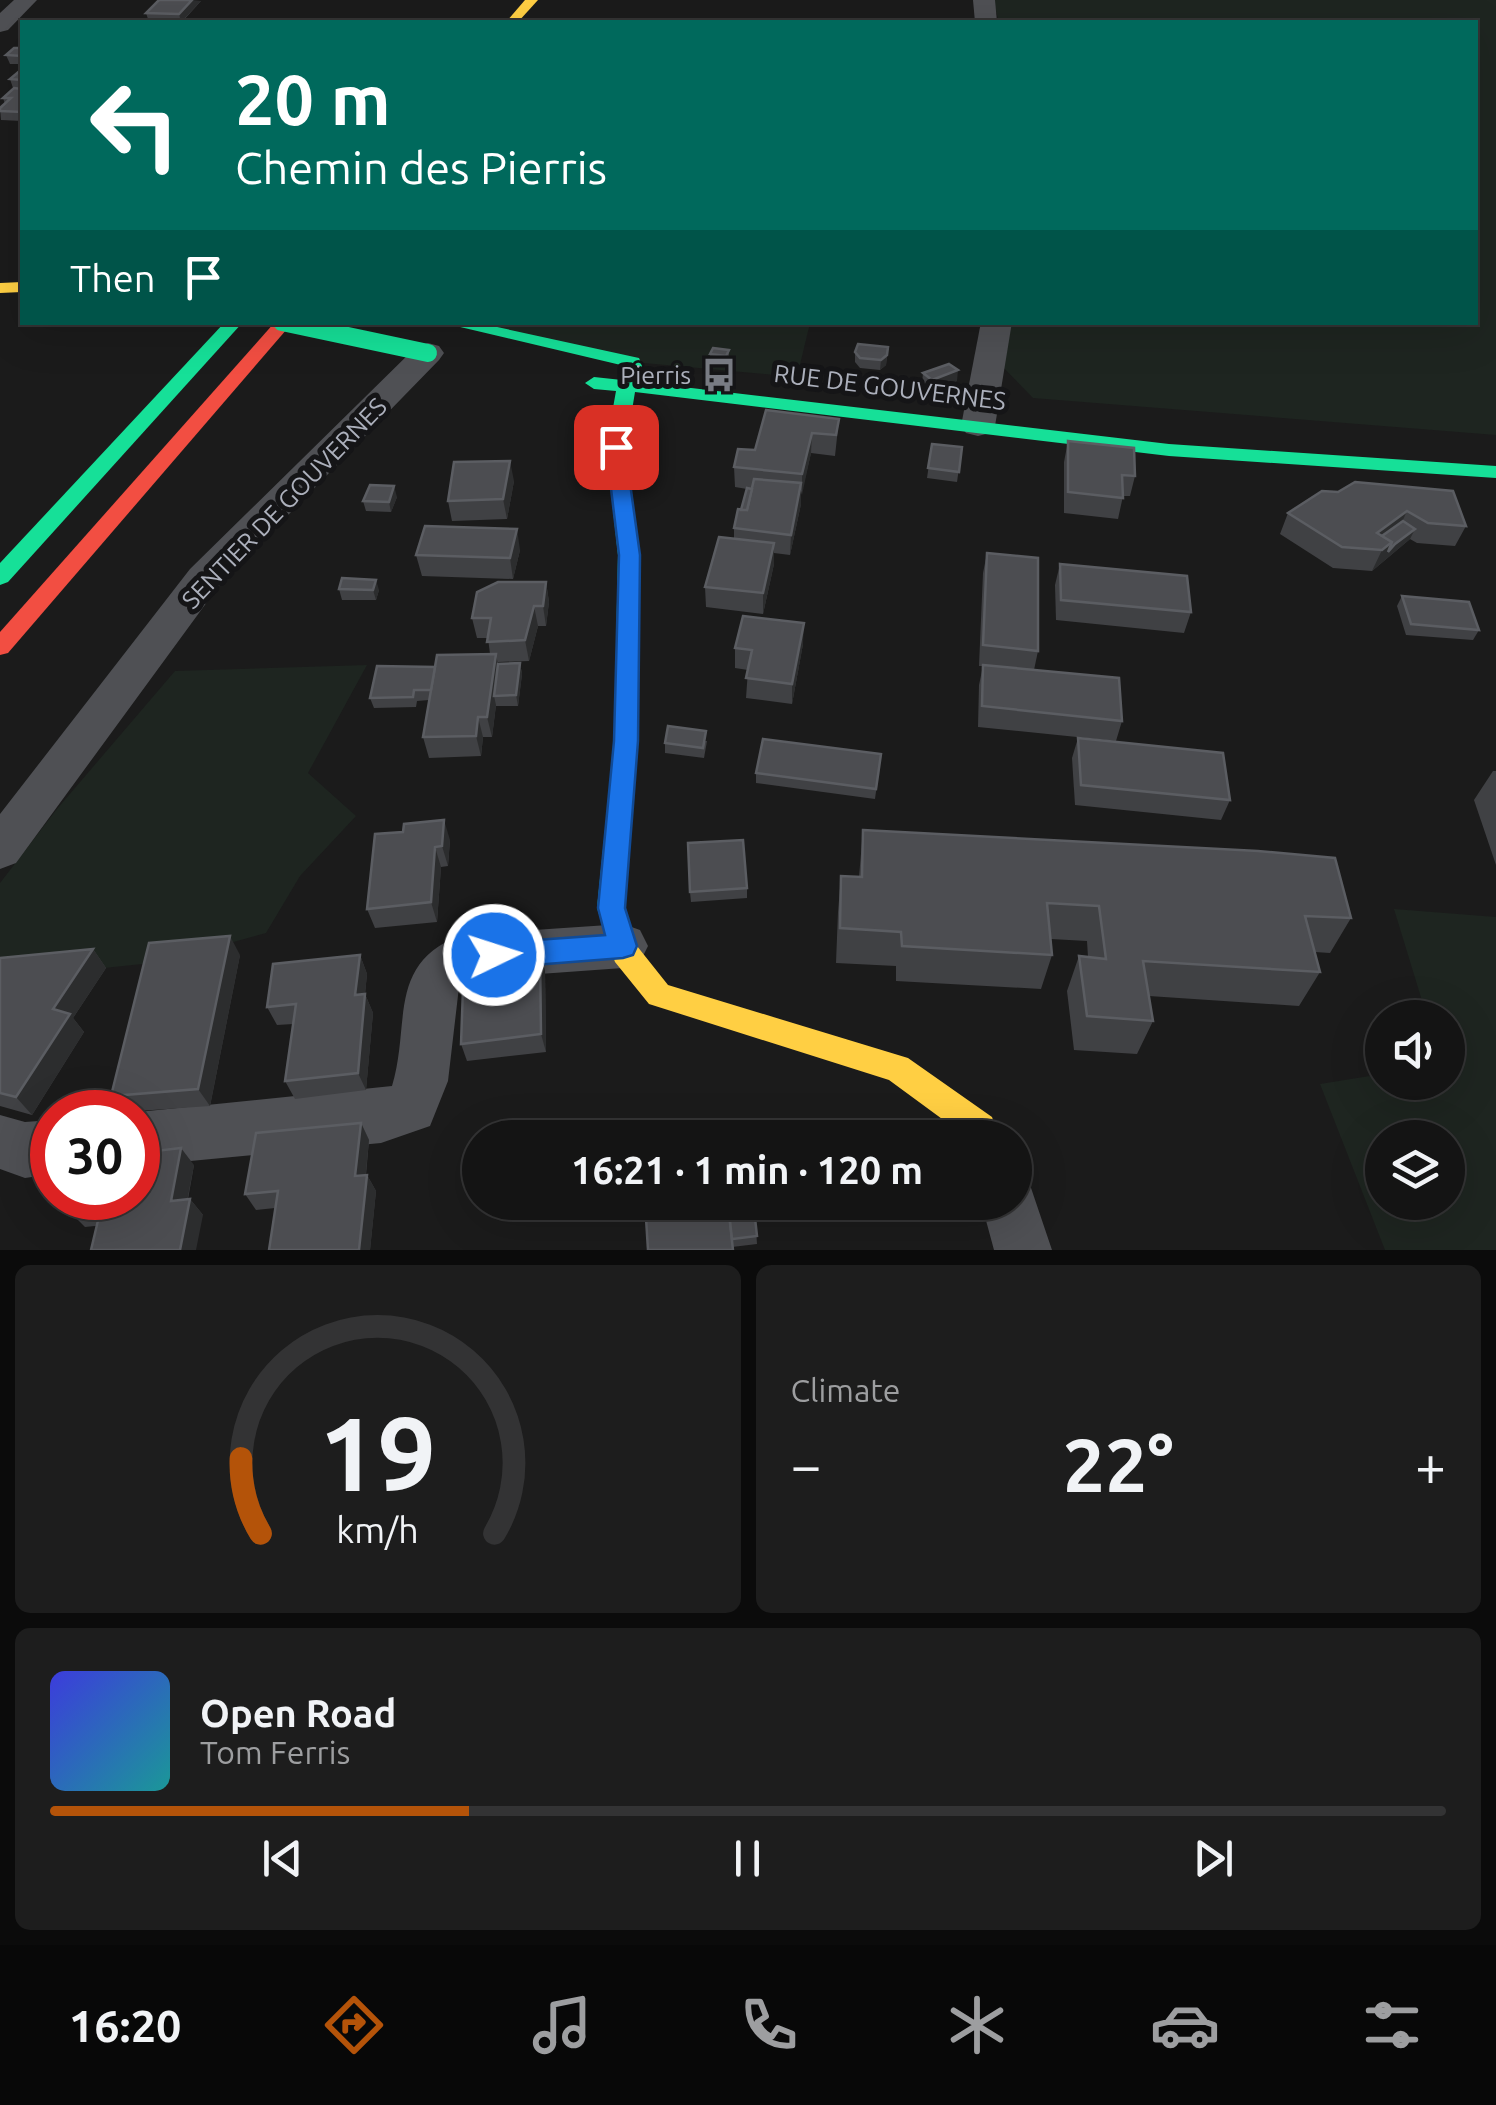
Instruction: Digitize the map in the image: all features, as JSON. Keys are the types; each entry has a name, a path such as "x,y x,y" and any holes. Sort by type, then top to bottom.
{"main road":[{"path":"514,20 532,0"},
{"path":"0,577 232,325"},
{"path":"0,647 281,325"},
{"path":"298,325 437,355"},
{"path":"462,325 633,362 636,372 626,388 616,447 630,555 626,741 611,908 623,946 660,994 897,1068 970,1120"},
{"name":"RUE DE GOUVERNES","path":"572,379 1169,450 1496,472"}],"street":[{"path":"0,25 26,0"},
{"path":"978,426 996,325"},
{"name":"SENTIER DE GOUVERNES","path":"0,849 204,578 437,355"},
{"path":"160,1138 381,1116 410,1107 421,1081 430,994 441,971 462,958 623,946"},
{"path":"0,1142 30,1150"},
{"path":"1014,1220 1023,1250"}],"shaded area":[{"path":"993,0 1496,0 1496,435 1033,398 998,362 1011,325 1478,325 1478,20 998,20"},
{"path":"460,325 810,325 797,377 633,362"},
{"path":"367,665 308,773 356,816 300,876 266,933 161,962 0,979 0,883 57,809 175,671"},
{"path":"1394,909 1496,917 1496,1250 1385,1250 1373,1220 1465,1220 1465,1120 1365,1120 1365,1199 1320,1084 1365,1077 1365,1100 1465,1100 1465,1000 1422,1000"}],"building":[{"path":"159,0 192,0 179,14 146,13"},
{"path":"14,48 20,48 20,56 6,55"},
{"path":"14,88 20,89 20,112 0,111 11,98 3,98"},
{"path":"858,344 888,347 887,355 881,360 860,358 855,352"},
{"path":"713,348 729,350 726,356 710,354"},
{"path":"949,364 958,370 932,380 923,373"},
{"path":"766,410 839,419 836,435 812,433 802,474 734,467 738,449 755,450"},
{"path":"1068,441 1134,448 1135,476 1122,475 1123,498 1068,492"},
{"path":"932,444 962,447 959,472 928,468"},
{"path":"510,461 503,499 448,501 454,462"},
{"path":"754,479 801,483 791,535 734,528 738,509 747,510"},
{"path":"1355,482 1453,491 1466,526 1428,523 1407,511 1377,533 1392,542 1382,550 1342,547 1288,513 1322,491 1338,492"},
{"path":"370,485 394,486 389,502 363,501"},
{"path":"747,488 752,489 747,510 741,510"},
{"path":"1403,521 1415,529 1388,552 1392,542 1382,536"},
{"path":"425,526 517,529 510,558 416,555"},
{"path":"719,537 774,543 763,593 705,587"},
{"path":"987,553 1038,558 1038,651 983,645"},
{"path":"1060,564 1187,576 1191,612 1061,600"},
{"path":"342,578 376,580 373,590 339,589"},
{"path":"498,582 546,582 543,606 534,606 525,640 487,642 491,618 472,618 477,592"},
{"path":"1402,596 1469,602 1479,630 1411,624"},
{"path":"743,616 804,623 792,684 746,678 752,650 735,648"},
{"path":"496,654 487,717 478,717 476,736 423,737 437,655"},
{"path":"520,663 516,695 494,696 498,664"},
{"path":"983,665 1119,678 1122,721 982,706"},
{"path":"377,666 435,667 431,690 414,690 413,697 370,698"},
{"path":"668,726 706,731 703,748 665,743"},
{"path":"1078,738 1223,753 1230,800 1081,785"},
{"path":"763,739 881,754 876,789 756,773"},
{"path":"444,820 442,846 435,847 431,902 367,909 375,834 403,832 404,824"},
{"path":"863,830 1335,858 1351,918 1305,916 1320,972 1143,961 1153,1021 1087,1016 1079,956 1106,959 1099,906 1047,903 1052,955 902,946 901,932 840,928 841,876 862,877"},
{"path":"743,840 747,888 690,892 688,843"},
{"path":"230,936 198,1089 112,1090 149,943"},
{"path":"93,949 53,1009 70,1014 16,1097 0,1093 0,958"},
{"path":"540,952 541,1034 461,1044 464,961"},
{"path":"360,955 355,995 365,994 358,1073 285,1081 296,1004 267,1007 273,964"},
{"path":"361,1123 355,1176 367,1175 359,1250 269,1250 278,1191 245,1194 256,1133"},
{"path":"181,1148 171,1201 190,1199 180,1250 91,1250 98,1220 160,1220 160,1150"},
{"path":"646,1220 730,1220 733,1250 648,1250"},
{"path":"755,1220 757,1236 732,1239 730,1221"}],"traffic: fast":[{"path":"0,577 232,325"},
{"path":"296,325 428,353"},
{"path":"461,325 633,362 636,372 626,389 616,447 629,555 626,741 611,908 618,932"},
{"path":"594,383 743,397 1169,450 1496,472"}],"traffic: slow":[{"path":"514,20 532,0"},
{"path":"0,288 20,287"},
{"path":"618,932 625,953 659,995 897,1068 970,1120"}],"traffic: jam":[{"path":"0,647 282,325"}],"place":[{"name":"Pierris","path":"719,375"}],"route":[{"path":"494,955 623,946 611,908 626,741 630,555 616,447"}]}
